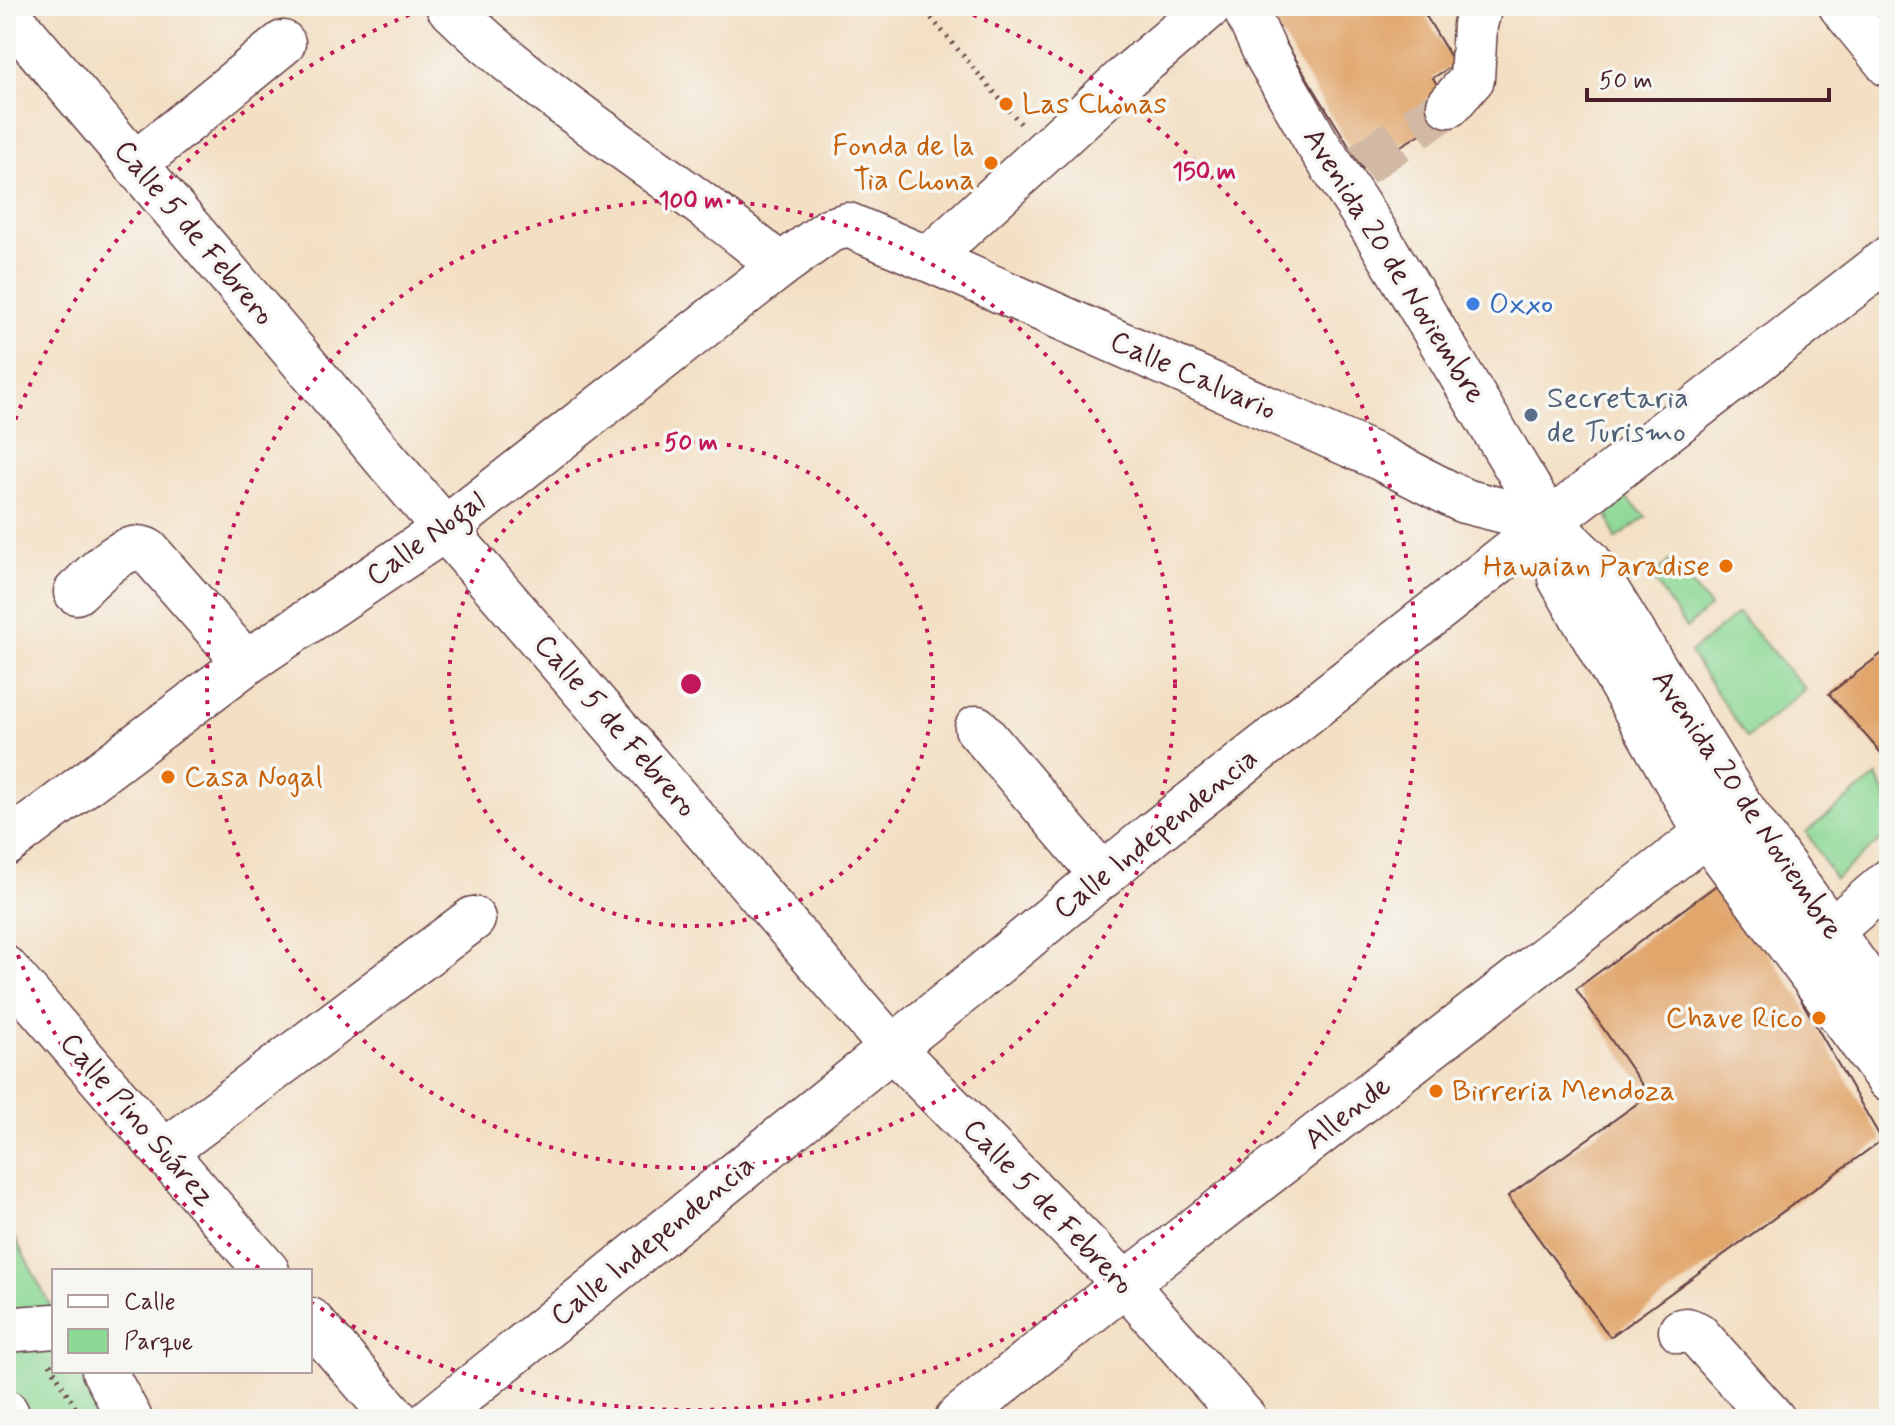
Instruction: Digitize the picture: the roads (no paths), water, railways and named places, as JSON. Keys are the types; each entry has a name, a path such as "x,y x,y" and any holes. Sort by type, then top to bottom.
{"street":[{"path":"6,12 15,6"},
{"path":"448,6 585,121 731,224 780,266"},
{"path":"928,259 1124,79 1210,6"},
{"name":"Avenida 20 de Noviembre","path":"1244,6 1266,54 1350,171 1377,235 1549,522 1589,561 1741,807 1889,1080"},
{"path":"1449,105 1472,79 1475,25 1480,6"},
{"path":"1841,6 1889,65"},
{"name":"Calle 5 de Febrero","path":"6,12 892,1048 1125,1284 1245,1419"},
{"path":"135,164 283,43"},
{"name":"Calle Nogal","path":"6,844 246,663 445,529 780,266 839,226"},
{"name":"Calle Calvario","path":"839,226 852,226 928,259 1380,458 1464,501 1549,522"},
{"name":"Calle Independencia","path":"432,1419 1103,876 1549,522 1889,258"},
{"name":"Avenida 20 de Noviembre","path":"1549,522 1560,578 1706,833 1814,946 1889,1011"},
{"path":"76,592 125,550 142,547 246,663"},
{"path":"977,728 1103,876"},
{"name":"Allende","path":"957,1419 1125,1284 1741,807"},
{"path":"1814,946 1889,881"},
{"path":"164,1152 473,919"},
{"name":"Calle Pino Suárez","path":"6,969 265,1269"},
{"path":"312,1322 396,1419"},
{"path":"1681,1331 1697,1334 1773,1419"},
{"path":"105,1373 130,1419"},
{"path":"6,1412 9,1419"}],"tunnel":[{"path":"1361,165 1449,105"}],"place":[{"name":"Las Chonas","path":"1006,104"},
{"name":"Fonda de la Tia Chona","path":"991,163"},
{"name":"Oxxo","path":"1473,304"},
{"name":"Secretaria de Turismo","path":"1531,415"},
{"name":"Hawaian Paradise","path":"1726,566"},
{"name":"Casa Nogal","path":"168,777"},
{"name":"Chave Rico","path":"1819,1018"},
{"name":"Birreria Mendoza","path":"1436,1091"}]}
